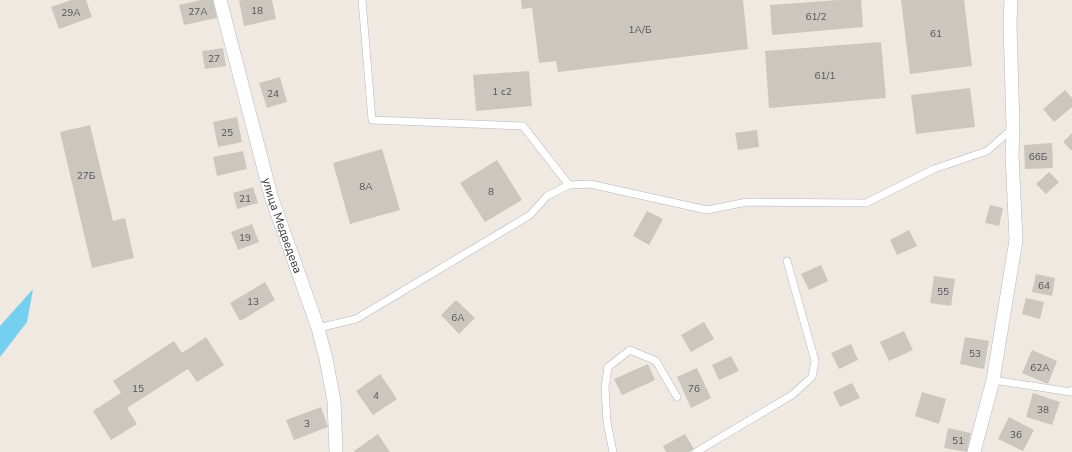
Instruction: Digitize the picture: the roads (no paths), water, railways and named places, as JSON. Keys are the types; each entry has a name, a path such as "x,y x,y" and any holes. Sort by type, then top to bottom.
{"street":[{"name":"улица Медведева","path":"220,0 271,196 318,328 326,359 334,401 336,452"},
{"path":"974,452 993,380 1016,240 1012,156 1011,0"}],"lane":[{"path":"362,0 372,120 523,126 569,185"},
{"path":"318,328 356,319 530,215 547,196 569,185 590,184 707,210 747,202 866,203 934,169 987,151 1013,128"},
{"path":"696,452 792,396 812,377 815,361 787,261"},
{"path":"613,452 607,422 605,388 608,367 630,350 656,361 677,397"},
{"path":"993,380 1071,392 1072,390"}],"water":[{"path":"33,289 27,322 0,357 0,326"}]}
